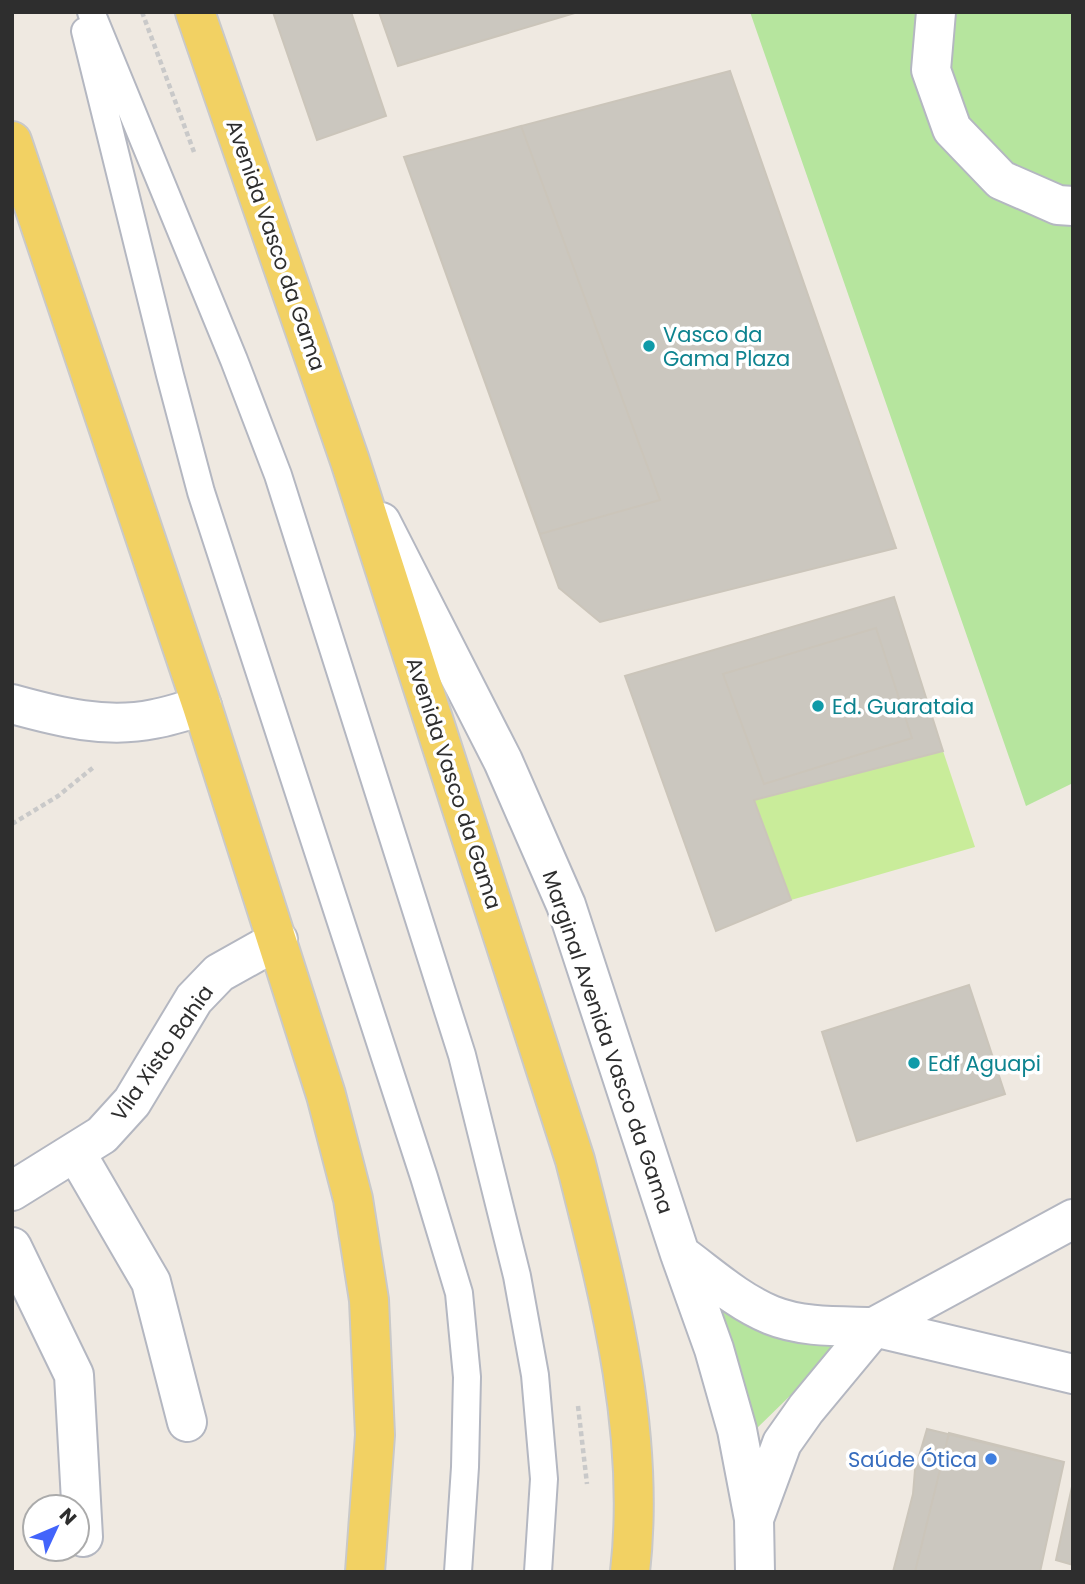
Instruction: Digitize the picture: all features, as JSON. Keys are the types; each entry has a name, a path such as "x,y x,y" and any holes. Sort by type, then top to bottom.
{"main road":[{"name":"Avenida Vasco da Gama","path":"195,12 350,461 571,1148 624,1367 633,1475 630,1572"},
{"path":"16,164 202,706 326,1095 350,1186 369,1300 375,1435 365,1572"}],"street":[{"path":"936,12 931,70 952,129 1001,180 1058,205 1073,206"},
{"name":"Marginal Avenida Vasco da Gama","path":"350,461 503,761 566,905 713,1349 737,1430 754,1519 755,1572"},
{"path":"12,704 69,719 108,723 152,720 202,706"},
{"name":"Vila Xisto Bahia","path":"12,1191 102,1135 132,1102 176,1034 194,999 219,973 278,940"},
{"path":"76,1153 151,1282 187,1422"},
{"path":"754,1519 782,1443 806,1409 874,1328 1073,1219"},
{"path":"12,1247 74,1375 81,1493"},
{"path":"680,1254 745,1302 771,1315 795,1322 874,1328 1073,1374"}],"lane":[{"path":"80,12 201,492 420,1164 459,1293 467,1377 465,1467 458,1572"},
{"path":"92,12 278,475 462,1055 517,1276 535,1375 544,1479 538,1572"}],"path":[{"path":"12,824 58,796 100,762"}],"green space":[{"path":"750,12 1073,12 1073,783 1026,806"},
{"path":"943,751 975,847 791,900 754,800"},
{"path":"705,1295 840,1347 754,1431"}],"building":[{"path":"273,12 351,12 386,116 317,140"},
{"path":"379,12 578,12 398,66"},
{"name":"Vasco da Gama Plaza","path":"730,71 896,548 600,622 559,588 404,157"},
{"path":"521,126 660,500 540,534 404,157"},
{"path":"894,597 943,751 754,800 791,900 716,931 625,676"},
{"name":"Ed. Guarataia","path":"876,628 912,738 764,784 723,674"},
{"name":"Edf Aguapi","path":"969,985 1005,1094 857,1141 822,1032"},
{"path":"927,1429 1064,1462 1040,1572 893,1572 913,1494 915,1470"},
{"path":"949,1433 1064,1462 1040,1572 915,1572"},
{"path":"1073,1482 1073,1565 1056,1560"}],"place":[{"name":"Vasco da Gama Plaza","path":"649,346"},
{"name":"Ed. Guarataia","path":"818,706"},
{"name":"Edf Aguapi","path":"914,1063"},
{"name":"Saúde Ótica","path":"991,1459"}]}
